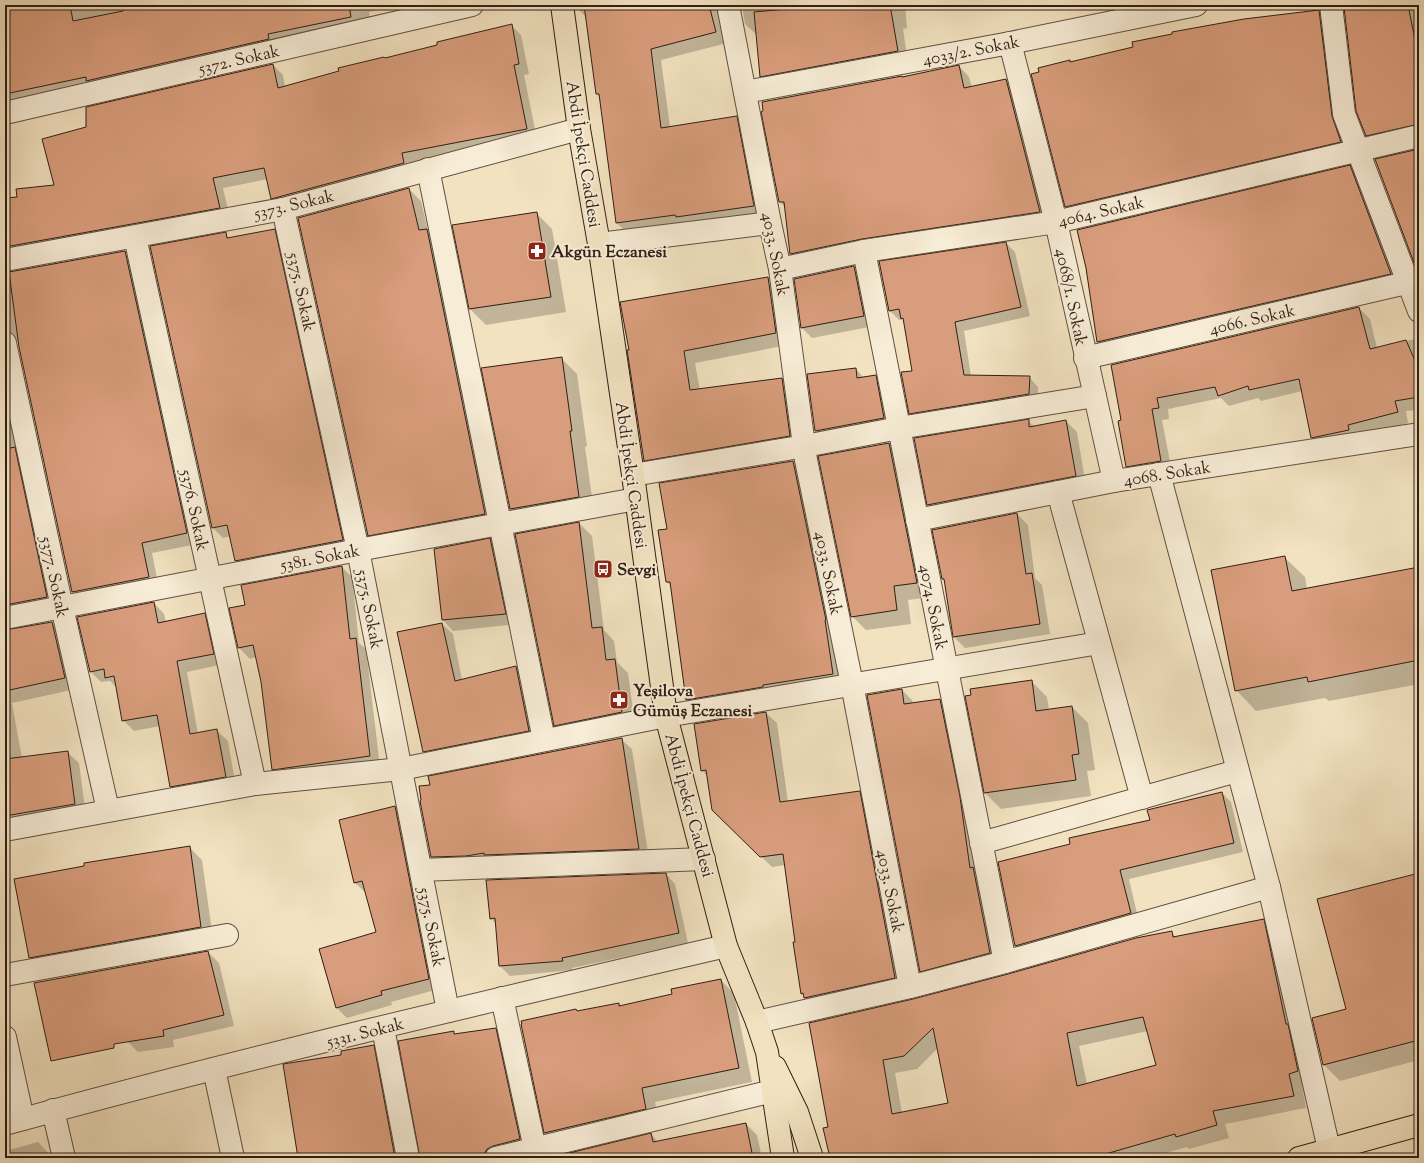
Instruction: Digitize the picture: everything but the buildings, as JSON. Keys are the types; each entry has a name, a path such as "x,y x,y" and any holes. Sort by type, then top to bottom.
{"main road":[{"name":"Abdi İpekçi Caddesi","path":"562,5 579,129 599,244 633,475 666,716 726,946 757,1022 767,1052 783,1158"},
{"name":"Abdi İpekçi Caddesi","path":"767,1052 780,1075 796,1112 812,1158"},
{"path":"1299,1158 1331,1154 1419,1125"}],"street":[{"name":"5372. Sokak","path":"5,113 472,5"},
{"name":"4033. Sokak","path":"728,5 780,268 808,468 852,684 910,987"},
{"name":"4033/2. Sokak","path":"745,92 1010,43 1196,5"},
{"path":"1331,5 1344,114 1358,151 1414,281 1419,311"},
{"name":"4068/1. Sokak","path":"1010,43 1056,222 1085,358 1114,481"},
{"name":"5373. Sokak","path":"5,260 135,237 283,208 579,129"},
{"name":"4064. Sokak","path":"780,268 864,252 1056,222 1419,136"},
{"path":"428,169 544,740"},
{"name":"5375. Sokak","path":"283,208 358,550 448,1011"},
{"path":"599,244 770,223"},
{"name":"5376. Sokak","path":"135,237 255,784"},
{"name":"4074. Sokak","path":"864,252 1005,962"},
{"name":"4066. Sokak","path":"1085,358 1414,281"},
{"name":"5377. Sokak","path":"5,343 108,810"},
{"path":"633,475 805,446 899,428 1094,396"},
{"name":"4068. Sokak","path":"917,520 1114,481 1419,434"},
{"path":"1159,474 1269,887 1331,1154"},
{"path":"1058,492 1142,798"},
{"name":"5381. Sokak","path":"5,618 358,550 636,499"},
{"path":"5,830 255,784 401,768 666,716 1099,643"},
{"path":"981,843 1237,771"},
{"path":"421,870 704,859"},
{"path":"757,1022 910,987 1005,962 1269,887"},
{"path":"5,975 227,935"},
{"name":"5331. Sokak","path":"14,1121 214,1069 448,1011 726,946"},
{"path":"502,998 536,1153"},
{"path":"383,1028 408,1158"},
{"path":"5,1037 14,1121"},
{"path":"214,1069 234,1158"},
{"path":"496,1158 536,1153 773,1091"},
{"path":"53,1110 64,1158"}],"place":[{"name":"Akgün Eczanesi","path":"537,251"},
{"name":"Sevgi","path":"603,569"},
{"name":"Yeşilova Gümüş Eczanesi","path":"619,700"}]}
